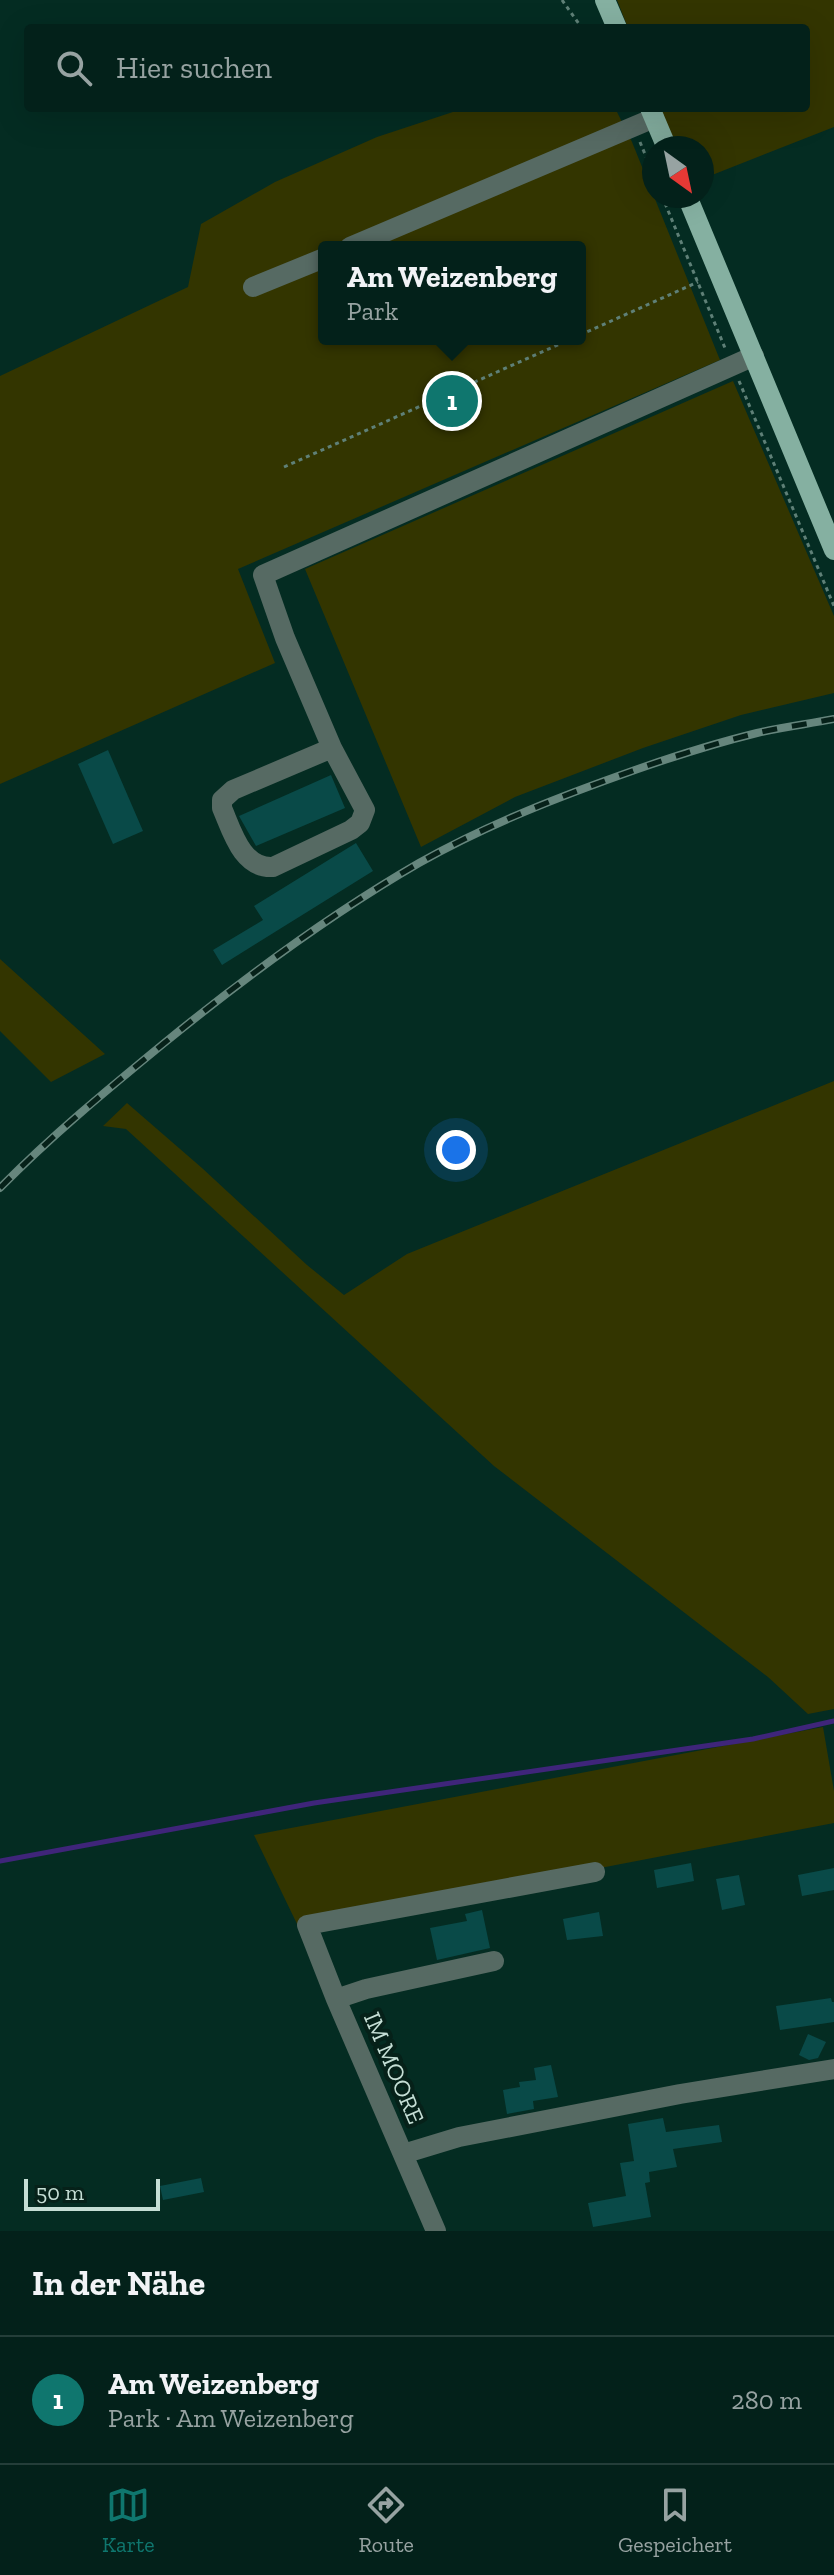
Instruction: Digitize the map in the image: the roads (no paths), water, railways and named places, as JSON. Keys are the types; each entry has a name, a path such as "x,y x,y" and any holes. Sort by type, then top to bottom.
{"main road":[{"path":"605,0 615,24"},
{"path":"652,113 662,136"},
{"path":"692,208 834,550"}],"street":[{"path":"364,241 652,113"},
{"path":"253,287 318,260"},
{"path":"332,748 226,795 222,800 222,808 247,858 265,867 273,867 360,823 365,810 332,748 285,638 263,575 754,356"},
{"name":"IM MOORE","path":"436,2231 307,1925 595,1872"},
{"path":"336,1999 366,1989 494,1961"},
{"path":"403,2154 459,2137 680,2094 834,2069"}],"waterway":[{"path":"0,1861 314,1803 753,1739 834,1721"}],"railway":[{"path":"0,1188 80,1114 225,995 320,926 419,863 525,812 635,770 742,737 834,719"}],"place":[{"name":"Am Weizenberg","path":"452,401"}]}
